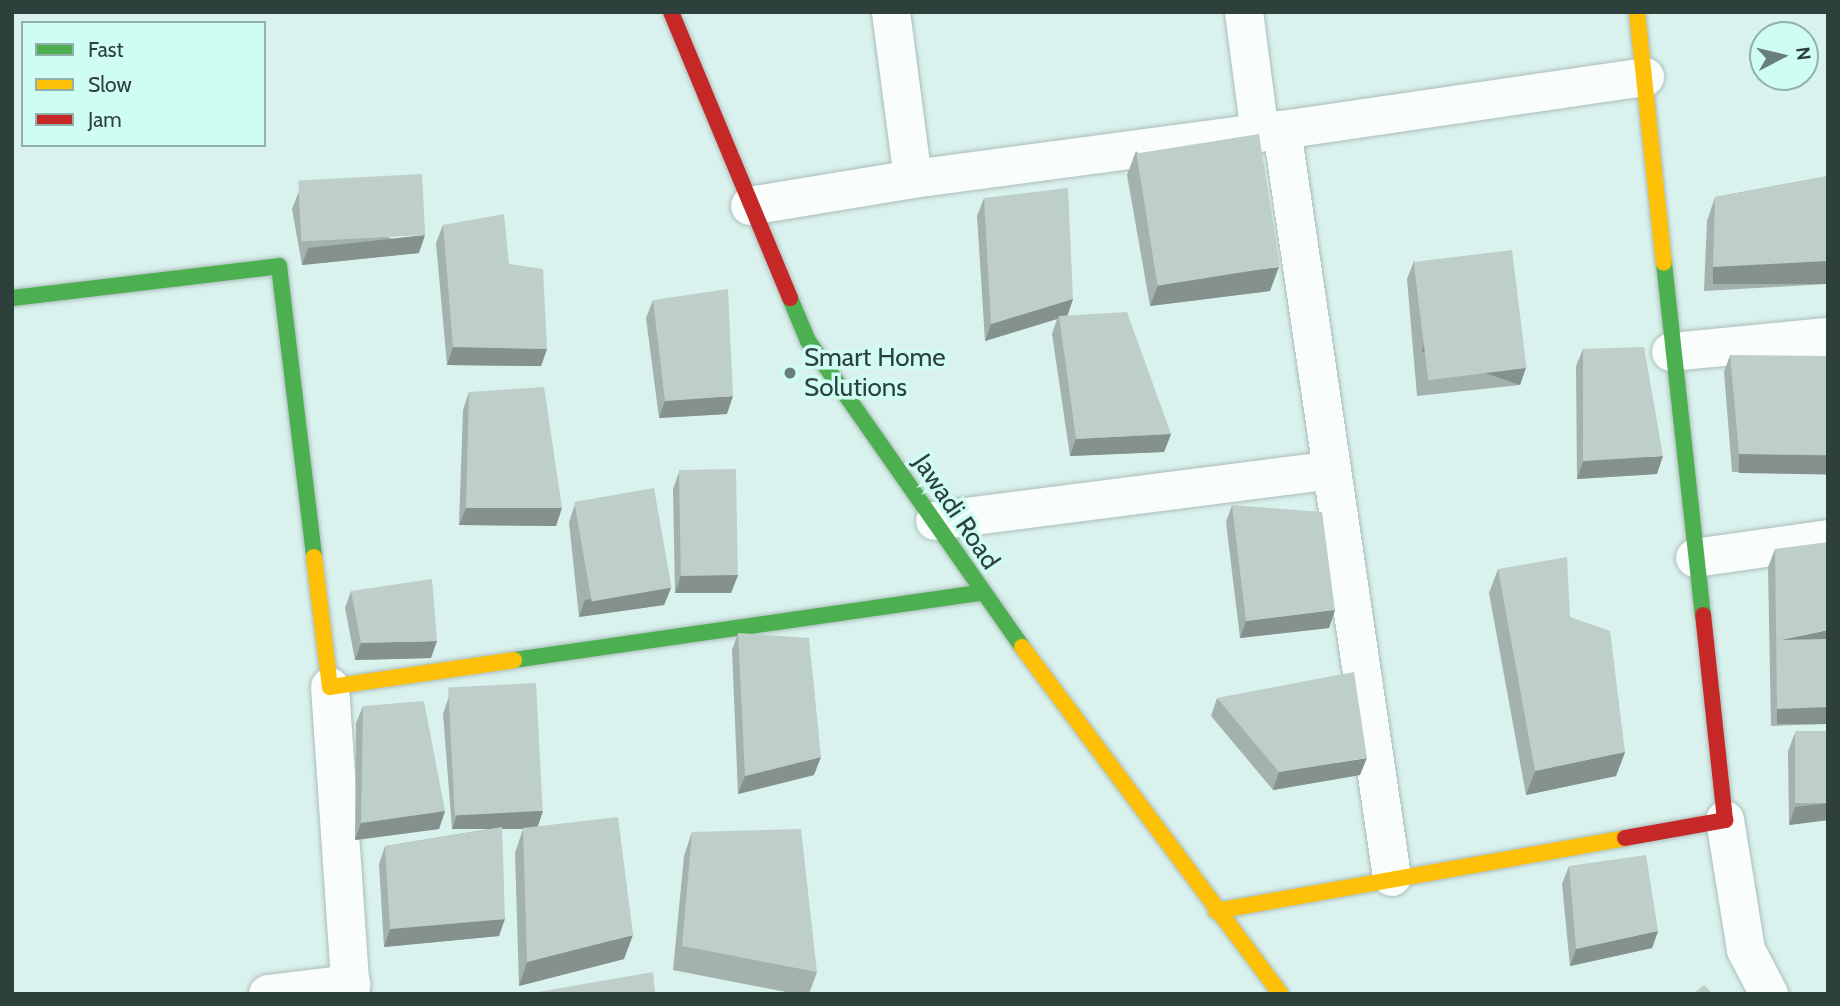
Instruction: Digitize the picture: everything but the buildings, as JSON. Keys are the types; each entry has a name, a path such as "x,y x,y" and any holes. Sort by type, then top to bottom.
{"street":[{"name":"Jawadi Road","path":"671,12 808,341 935,522 981,593 1216,911 1281,994"},
{"path":"891,12 913,179"},
{"path":"1244,12 1271,132 1332,470 1392,877"},
{"path":"1637,12 1671,352 1736,909 1746,950 1769,994"},
{"path":"750,206 913,179 1271,132 1645,77"},
{"path":"12,298 279,266 330,687 351,989 268,994"},
{"path":"1671,352 1828,337"},
{"path":"935,522 1332,470"},
{"path":"1695,558 1828,539"},
{"path":"330,687 981,593"},
{"path":"1216,911 1392,877 1725,820"}],"traffic: fast":[{"path":"1664,263 1703,615"},
{"path":"12,298 279,266 314,557"},
{"path":"790,298 808,341 1022,647"},
{"path":"514,660 981,593"}],"traffic: slow":[{"path":"1637,12 1664,263"},
{"path":"314,557 330,687 514,660"},
{"path":"1022,647 1281,994"},
{"path":"1216,911 1625,838"}],"traffic: jam":[{"path":"671,12 790,298"},
{"path":"1625,838 1725,820 1703,615"}],"place":[{"name":"Smart Home Solutions","path":"790,373"}]}
